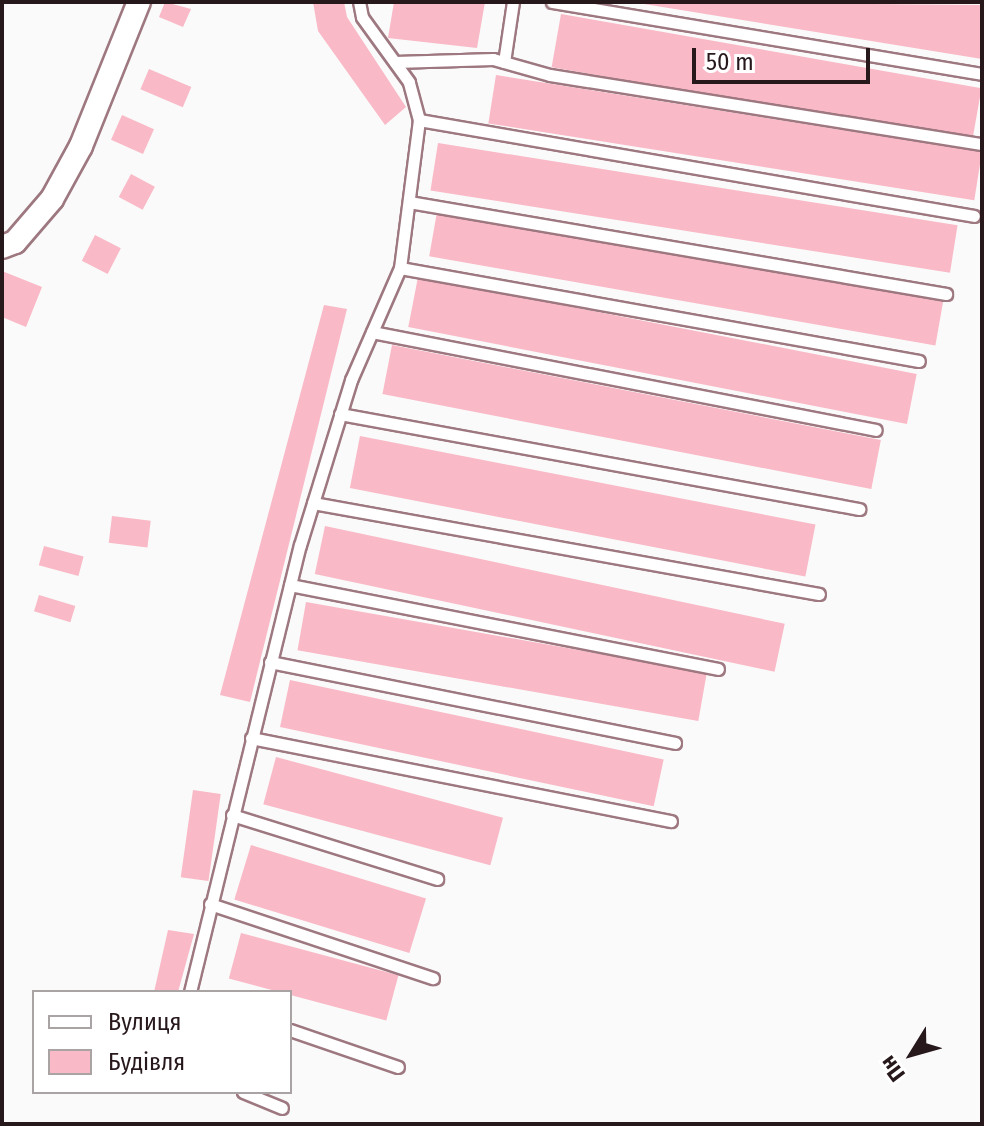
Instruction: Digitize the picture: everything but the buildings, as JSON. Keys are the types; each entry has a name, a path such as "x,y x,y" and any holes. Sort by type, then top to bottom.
{"street":[{"path":"2,247 15,242 52,199 81,146 139,2"}],"lane":[{"path":"190,990 270,662 313,503 340,414 400,268 419,120 409,82 362,17 359,2"},
{"path":"504,62 513,2"},
{"path":"552,2 982,74"},
{"path":"395,62 493,59 550,75 982,144"},
{"path":"419,120 974,216"},
{"path":"409,202 946,294"},
{"path":"400,268 919,361"},
{"path":"372,332 876,430"},
{"path":"340,414 859,509"},
{"path":"313,503 819,594"},
{"path":"290,585 718,669"},
{"path":"270,662 675,743"},
{"path":"251,738 671,821"},
{"path":"232,815 437,879"},
{"path":"210,904 433,978"},
{"path":"292,1031 398,1067"},
{"path":"248,1094 282,1108"}]}
